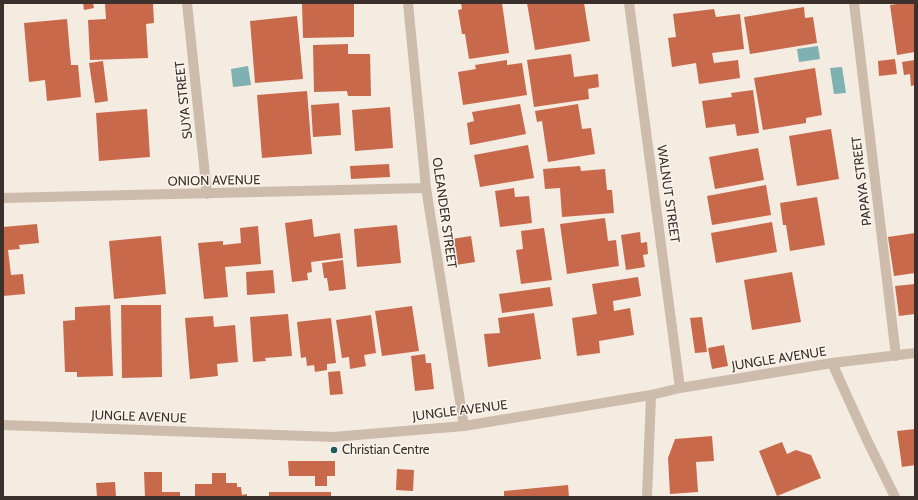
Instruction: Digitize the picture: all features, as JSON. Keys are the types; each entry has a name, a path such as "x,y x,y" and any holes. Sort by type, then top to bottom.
{"street":[{"name":"SUYA STREET","path":"188,3 207,194"},
{"name":"OLEANDER STREET","path":"408,3 426,188 464,426"},
{"name":"WALNUT STREET","path":"629,3 680,388"},
{"name":"PAPAYA STREET","path":"854,3 896,356"},
{"name":"ONION AVENUE","path":"3,198 426,188"},
{"name":"JUNGLE AVENUE","path":"3,425 333,437 464,426 651,396 680,388 832,363 915,353"},
{"path":"832,363 895,497"},
{"path":"648,497 651,396"}],"water":[{"path":"818,46 820,59 799,62 797,49"},
{"path":"248,66 251,85 233,87 231,69"},
{"path":"842,67 846,93 834,94 830,68"}],"building":[{"path":"83,3 93,3 94,8 84,10"},
{"path":"105,3 153,3 154,23 146,24 148,58 90,60 88,20 106,19"},
{"path":"302,3 354,3 354,37 303,38"},
{"path":"461,3 502,3 509,53 469,59 465,34 462,34 458,10 462,9"},
{"path":"527,3 584,3 590,41 535,50"},
{"path":"915,3 915,52 897,55 890,5"},
{"path":"804,7 805,18 813,17 817,43 750,54 744,17"},
{"path":"714,9 716,17 740,14 744,49 712,53 714,63 738,60 740,78 699,84 696,63 672,67 668,38 676,37 673,14"},
{"path":"297,16 303,79 255,83 250,21"},
{"path":"67,19 71,65 78,65 81,97 47,101 45,80 29,82 24,23"},
{"path":"348,44 348,54 370,54 371,96 348,96 347,91 314,92 313,45"},
{"path":"571,54 574,77 598,74 599,87 588,89 589,99 534,107 527,60"},
{"path":"895,59 897,74 879,76 878,61"},
{"path":"507,60 507,65 522,63 527,95 463,105 458,72 476,69 475,65"},
{"path":"915,60 915,85 911,86 910,74 904,75 902,62"},
{"path":"103,61 108,101 95,103 89,63"},
{"path":"815,68 822,115 806,118 806,123 763,130 754,78"},
{"path":"753,90 759,133 737,136 735,124 706,128 702,101 732,97 731,93"},
{"path":"307,91 312,154 262,158 257,95"},
{"path":"339,103 341,135 313,137 311,105"},
{"path":"520,104 526,134 470,145 467,123 474,121 472,112"},
{"path":"578,104 582,129 591,128 595,154 548,162 542,121 537,122 535,111"},
{"path":"390,107 393,148 355,151 352,110"},
{"path":"147,109 150,157 99,161 96,113"},
{"path":"831,129 839,179 797,186 789,136"},
{"path":"528,145 534,178 480,187 474,155"},
{"path":"758,148 764,180 715,189 709,157"},
{"path":"389,164 390,177 351,179 350,166"},
{"path":"580,166 581,171 605,169 607,190 612,190 614,213 562,217 560,188 545,189 543,169"},
{"path":"766,185 771,215 712,225 707,196"},
{"path":"514,188 515,197 529,196 532,223 500,227 495,191"},
{"path":"817,197 825,245 790,251 786,225 783,225 780,203"},
{"path":"605,218 608,241 616,240 619,266 567,274 560,224"},
{"path":"312,219 314,237 340,233 343,258 311,262 312,272 307,273 308,280 292,282 285,223"},
{"path":"772,222 777,252 716,263 711,233"},
{"path":"37,224 39,243 19,245 20,249 8,250 11,275 23,274 25,294 3,296 3,227"},
{"path":"397,225 401,263 357,267 354,229"},
{"path":"258,226 261,264 225,267 228,297 204,299 198,243 223,241 223,245 241,243 240,228"},
{"path":"544,228 552,280 521,284 516,250 523,249 521,231"},
{"path":"640,232 641,243 647,242 648,254 643,255 645,267 626,270 621,235"},
{"path":"915,233 915,273 894,276 888,237"},
{"path":"161,236 166,294 114,299 109,241"},
{"path":"471,236 475,262 456,265 452,239"},
{"path":"343,260 346,289 329,291 327,278 324,278 322,263"},
{"path":"273,270 275,293 247,295 246,272"},
{"path":"792,272 801,322 752,330 744,280"},
{"path":"638,277 641,296 613,301 614,311 630,308 634,335 599,341 600,353 577,356 572,318 597,314 592,284"},
{"path":"915,284 915,314 899,316 895,286"},
{"path":"550,287 553,306 502,313 499,294"},
{"path":"110,305 113,376 77,377 77,372 65,372 63,321 75,320 75,307"},
{"path":"121,305 161,305 162,377 122,378"},
{"path":"412,306 419,351 382,356 375,311"},
{"path":"534,313 541,359 488,367 484,334 500,333 498,318"},
{"path":"288,314 292,356 265,358 266,361 253,362 250,317"},
{"path":"371,315 376,353 364,355 366,366 350,369 349,357 342,358 336,320"},
{"path":"213,316 214,327 235,325 238,362 217,364 218,376 190,379 185,318"},
{"path":"702,317 707,352 695,353 690,318"},
{"path":"331,318 336,363 327,364 327,370 315,372 314,365 307,366 306,357 301,358 297,322"},
{"path":"724,345 728,366 712,369 708,348"},
{"path":"425,354 426,363 431,363 434,389 415,391 411,356"},
{"path":"340,371 343,394 330,395 328,372"},
{"path":"915,429 915,465 902,467 897,431"},
{"path":"712,436 714,461 696,462 698,492 670,494 668,458 675,439"},
{"path":"782,442 787,454 796,450 811,455 821,478 777,496 759,451"},
{"path":"288,461 335,461 335,476 327,476 327,486 315,486 315,476 289,476"},
{"path":"397,469 414,470 413,491 396,490"},
{"path":"144,472 162,472 162,492 180,492 180,497 145,497"},
{"path":"212,473 226,473 226,483 237,483 237,487 241,487 242,495 247,494 247,497 195,497 195,484 212,484"},
{"path":"115,482 116,497 97,497 96,483"},
{"path":"568,485 569,497 504,497 504,491"},
{"path":"269,492 331,492 331,497 269,497"}],"place":[{"name":"Christian Centre","path":"334,450"}]}
